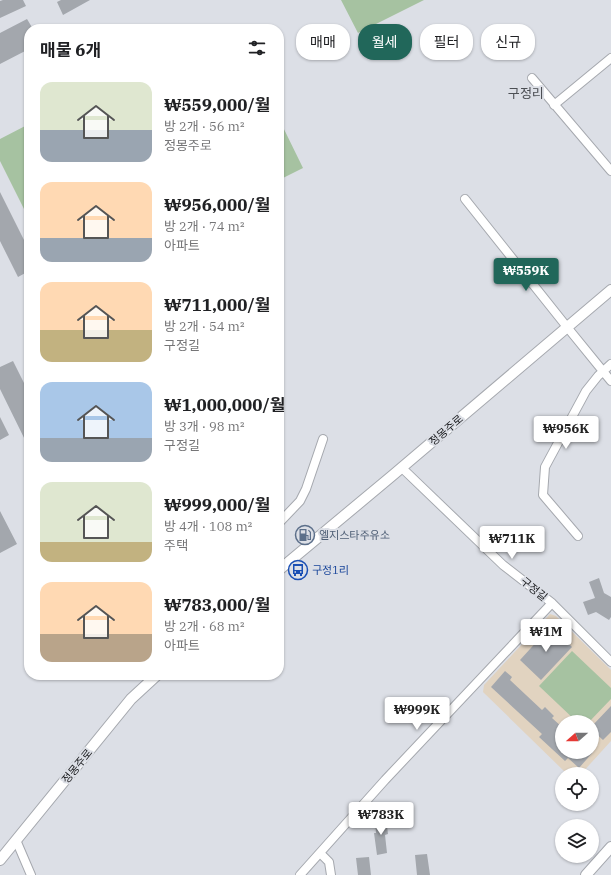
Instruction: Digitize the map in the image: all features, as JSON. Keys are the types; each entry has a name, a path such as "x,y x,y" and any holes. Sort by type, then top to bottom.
{"main road":[{"name":"정몽주로","path":"284,566 402,468 611,290"},
{"name":"정몽주로","path":"0,860 131,699 152,680"},
{"path":"586,875 611,847"}],"street":[{"path":"554,105 611,58"},
{"path":"532,78 611,171"},
{"path":"465,199 611,381"},
{"path":"578,536 543,495 545,467 586,390 611,364"},
{"path":"284,518 300,501 306,489 323,439"},
{"name":"구정길","path":"402,468 503,565 552,603 611,662"},
{"path":"300,875 385,780 552,603"},
{"path":"16,840 31,875"},
{"path":"320,853 329,862 330,875"}],"shaded area":[{"path":"550,614 556,616 611,670 611,741 599,754 599,715 555,715 555,759 595,759 587,767 560,767 483,692 484,685"}],"green space":[{"path":"341,0 424,0 376,24 358,24 358,33"},
{"path":"24,127 24,209 0,161 0,139"},
{"path":"284,129 303,168 284,178"},
{"path":"572,651 611,688 611,699 596,715 570,715 539,686"}],"building":[{"path":"23,0 26,6 0,18 0,1"},
{"path":"61,0 90,0 63,15 57,2"},
{"path":"27,19 30,24 24,24 24,52 0,64 0,33"},
{"path":"0,192 24,240 24,274 18,277 0,241"},
{"path":"13,361 24,383 24,438 0,389 0,367"},
{"path":"0,417 9,435 0,440"},
{"path":"0,511 17,544 0,553"},
{"path":"599,578 604,593 611,597 611,617 609,620 596,612 588,615 583,602 595,598 589,582"},
{"path":"551,626 572,647 541,680 520,660"},
{"path":"505,671 512,677 510,680 542,710 545,707 554,716 552,718 555,721 555,752 539,737 542,734 491,687"},
{"path":"611,706 611,732 603,740 599,736 599,719"},
{"path":"569,759 587,759 580,767"},
{"path":"386,818 388,834 385,835 387,853 377,855 374,833 376,833 375,820"},
{"path":"427,854 430,875 417,875 415,855"},
{"path":"369,857 371,875 358,875 356,858"}],"place":[{"name":"엘지스타주유소","path":"305,535"},
{"name":"구정1리","path":"298,570"}],"district":[{"name":"구정리","path":"526,93"}]}
